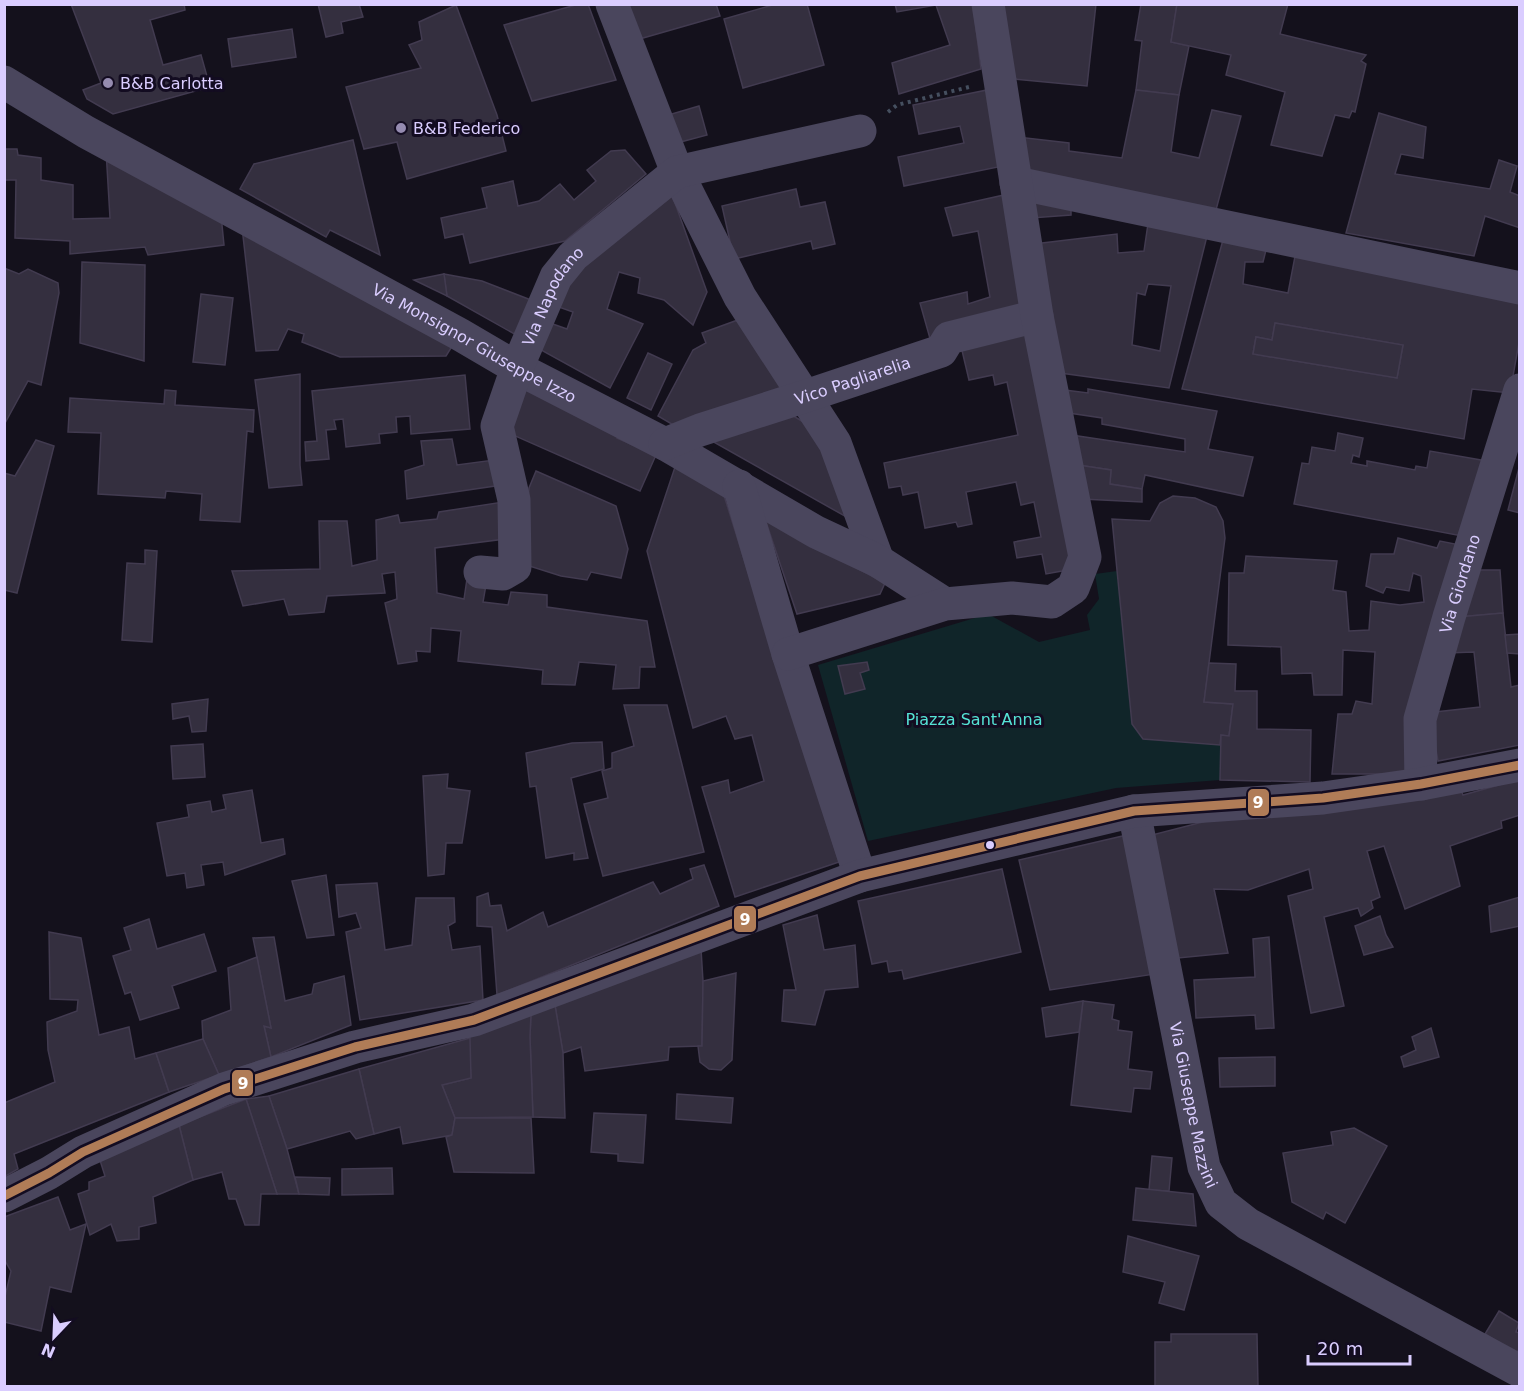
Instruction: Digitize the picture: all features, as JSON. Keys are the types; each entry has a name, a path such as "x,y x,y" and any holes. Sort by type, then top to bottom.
{"street":[{"path":"612,4 676,172 740,297 835,443 878,561"},
{"path":"788,654 945,604 1012,598 1052,602 1073,588 1085,557 1037,316 988,4"},
{"name":"Via Monsignor Giuseppe Izzo","path":"4,82 86,132 448,328 517,368 665,444 816,532 878,561 945,604"},
{"name":"Via Napodano","path":"480,572 503,574 515,567 514,500 497,426 517,368 556,277 573,256 676,172 860,131"},
{"path":"1016,183 1520,288"},
{"name":"Vico Pagliarelia","path":"665,444 700,430 940,351 949,338 1037,316"},
{"name":"Via Giordano","path":"1421,784 1420,719 1449,617 1520,390"},
{"path":"739,486 788,654 860,876"},
{"path":"4,1196 49,1173 83,1152 224,1089 355,1047 474,1020 860,876 1134,811 1323,798 1421,784 1520,765"},
{"name":"Via Giuseppe Mazzini","path":"1134,811 1204,1167 1221,1203 1248,1224 1520,1371"}],"path":[{"path":"860,131 897,105 1000,78"}],"green space":[{"name":"Piazza Sant'Anna","path":"1117,571 1132,724 1143,739 1220,745 1220,780 1116,788 868,841 818,665 988,614 1039,642 1090,630 1087,615 1099,599 1095,574"}],"building":[{"path":"71,4 184,4 185,10 150,20 163,65 201,55 210,87 113,114 87,99 83,90 101,83"},
{"path":"318,4 359,4 363,17 341,22 343,33 326,37"},
{"path":"579,4 588,4 616,80 532,101 504,25"},
{"path":"623,4 716,4 720,16 636,40"},
{"path":"776,4 807,4 824,65 743,88 724,19"},
{"path":"895,4 973,4 981,69 899,94 892,63 950,45 936,5 897,12"},
{"path":"995,4 1096,4 1087,86 1004,78"},
{"path":"1141,4 1177,4 1171,42 1189,46 1179,95 1136,90 1142,41 1135,40"},
{"path":"1177,4 1288,4 1280,34 1366,55 1361,61 1366,64 1355,112 1352,111 1349,118 1335,115 1322,156 1271,145 1285,92 1226,75 1231,55 1171,42"},
{"path":"456,5 497,115 506,151 407,179 397,142 364,149 346,87 421,68 409,45 422,40 419,22"},
{"path":"292,29 296,57 232,67 228,39"},
{"path":"987,90 1003,166 904,186 898,157 964,143 960,126 919,134 913,105"},
{"path":"1136,90 1179,95 1171,152 1199,158 1212,110 1241,116 1216,210 1025,178 1018,137 1069,143 1069,151 1122,158"},
{"path":"699,106 707,135 673,144 665,116"},
{"path":"1379,113 1426,127 1423,158 1401,154 1395,174 1490,189 1499,160 1517,166 1510,192 1520,196 1520,228 1485,216 1474,256 1346,233"},
{"path":"353,140 380,255 330,230 326,237 240,189 254,164"},
{"path":"4,149 17,149 18,155 41,158 41,180 73,185 73,219 110,218 106,150 221,215 224,245 148,255 145,247 70,254 70,241 15,238 16,180 4,180"},
{"path":"625,150 646,174 565,241 470,263 463,234 445,238 441,218 487,208 482,188 513,181 518,206 539,201 560,184 574,200 596,181 587,170 611,151"},
{"path":"670,189 707,292 693,325 664,300 638,293 640,278 619,272 607,309 643,324 610,388 541,350 550,323 567,329 573,312 553,305 607,231"},
{"path":"796,189 800,207 825,202 835,244 813,249 811,241 734,259 722,206"},
{"path":"1028,193 1071,203 1071,215 1031,218"},
{"path":"1004,195 1022,306 931,342 920,303 967,292 968,304 990,297 978,231 953,236 945,208"},
{"path":"1149,217 1209,228 1169,388 1053,372 1034,244 1117,234 1118,253 1144,251","holes":["1148,284 1171,286 1160,351 1132,345 1137,293 1145,295"]},
{"path":"242,227 456,340 446,356 340,357 302,342 304,334 288,329 278,350 256,351"},
{"path":"1226,229 1269,238 1263,262 1245,262 1243,284 1288,293 1297,246 1520,297 1520,337 1510,393 1472,389 1464,439 1182,389","holes":["1275,323 1403,345 1397,378 1253,354 1256,337 1272,340"]},
{"path":"82,262 145,265 144,361 80,343"},
{"path":"4,268 19,274 28,269 58,283 59,293 41,385 28,381 4,425"},
{"path":"444,274 482,281 531,300 518,336 447,296"},
{"path":"444,274 447,296 414,280"},
{"path":"201,294 233,298 225,365 193,362"},
{"path":"746,317 793,385 680,429 658,416 693,350 706,343 702,333"},
{"path":"1275,323 1403,345 1397,378 1253,354 1256,337 1272,340"},
{"path":"1029,327 1075,560 1062,571 1046,574 1042,554 1017,558 1014,542 1041,537 1034,502 1021,505 1016,482 966,492 972,524 958,527 956,522 925,528 918,492 903,495 901,486 889,488 884,463 1018,435 1007,382 995,385 993,375 969,380 960,342"},
{"path":"648,353 672,364 651,410 627,398"},
{"path":"300,374 302,485 269,488 255,380"},
{"path":"465,375 470,429 411,434 410,416 396,417 397,432 379,434 380,443 346,447 343,419 334,420 336,429 326,430 329,459 306,461 305,442 317,441 312,391"},
{"path":"523,389 622,426 617,438 656,455 640,491 504,431"},
{"path":"1088,389 1217,411 1208,449 1253,457 1243,496 1145,475 1142,489 1110,484 1111,470 1078,465 1071,435 1185,452 1185,439 1102,424 1102,418 1069,413 1064,390 1088,393"},
{"path":"165,390 176,391 175,405 254,410 253,432 247,431 240,522 200,520 202,494 166,491 165,498 98,494 101,433 68,432 70,398 164,404"},
{"path":"787,412 823,434 850,519 703,436"},
{"path":"1338,433 1363,438 1359,457 1353,455 1351,463 1367,466 1367,461 1415,470 1416,466 1427,468 1430,451 1481,460 1489,470 1467,537 1294,504 1302,463 1309,464 1312,447 1335,451"},
{"path":"452,439 457,465 494,460 495,486 407,499 405,471 424,465 421,441"},
{"path":"36,440 54,446 17,593 4,590 4,473 15,476"},
{"path":"676,464 722,489 839,862 735,897 702,787 728,780 730,793 764,781 752,735 735,739 726,716 693,728 647,551"},
{"path":"1520,464 1520,513 1508,510"},
{"path":"1078,465 1111,470 1110,484 1142,489 1142,502 1082,499"},
{"path":"536,471 616,506 628,549 621,578 591,572 587,580 561,576 523,564 529,488"},
{"path":"1173,496 1195,498 1216,507 1223,521 1225,538 1204,702 1233,704 1229,736 1221,735 1220,745 1143,739 1132,724 1112,519 1150,521 1160,503"},
{"path":"503,502 505,539 435,548 437,593 464,599 467,579 487,579 483,602 508,605 511,592 547,595 547,607 647,621 655,667 640,667 639,688 613,689 616,665 579,662 575,685 542,684 543,670 458,661 461,631 431,628 430,652 416,651 417,661 398,664 385,603 397,599 395,572 382,574 385,593 327,596 324,612 289,615 284,599 243,606 232,571 320,569 319,521 347,521 352,566 377,560 376,520 398,515 400,523 437,519 439,512"},
{"path":"765,519 885,583 880,594 797,614"},
{"path":"1398,538 1437,548 1440,541 1465,546 1406,774 1332,774 1338,714 1352,714 1356,701 1372,704 1375,652 1343,650 1342,695 1314,695 1312,673 1282,674 1281,647 1228,645 1229,573 1244,573 1246,556 1337,561 1333,590 1346,592 1349,631 1369,630 1371,601 1400,605 1424,602 1421,576 1413,573 1409,591 1386,587 1383,593 1366,586 1371,554 1394,554"},
{"path":"145,550 157,551 152,642 122,640 127,563 145,564"},
{"path":"1474,570 1500,570 1503,613 1458,617"},
{"path":"1503,613 1511,687 1520,685 1520,745 1438,761 1431,722 1435,712 1480,707 1474,652 1447,653 1458,617"},
{"path":"1520,634 1520,654 1507,653 1505,635"},
{"path":"867,662 869,670 860,673 865,689 845,694 838,666"},
{"path":"1209,663 1236,664 1235,691 1257,691 1257,729 1311,730 1310,782 1220,780 1221,735 1229,736 1233,704 1204,702"},
{"path":"208,699 206,731 192,732 189,716 173,719 172,704"},
{"path":"624,705 667,705 704,852 603,876 584,804 608,798 602,771 612,768 612,753 634,746"},
{"path":"602,742 604,769 571,778 588,858 574,860 574,853 546,858 536,786 530,787 526,753 572,743"},
{"path":"203,744 205,777 173,779 171,746"},
{"path":"448,774 447,788 470,791 462,843 446,843 444,874 428,876 423,776"},
{"path":"1520,779 1520,815 1501,821 1502,828 1450,846 1460,886 1405,909 1384,846 1367,851 1380,897 1371,901 1373,908 1361,916 1358,908 1324,917 1344,1006 1311,1013 1288,896 1313,889 1309,869 1248,890 1214,889 1228,953 1178,958 1152,835 1230,815 1459,785 1463,795"},
{"path":"252,790 261,843 283,839 285,854 225,875 223,862 201,865 204,885 187,888 185,873 167,876 157,823 189,817 187,805 210,801 212,812 226,809 223,795"},
{"path":"1127,835 1155,974 1050,990 1019,860"},
{"path":"704,865 719,906 497,995 492,927 477,926 477,897 488,893 490,906 501,905 507,931 543,912 548,927 653,882 660,894 693,879 690,869"},
{"path":"1002,869 1021,952 904,979 902,970 889,972 887,961 872,964 858,901"},
{"path":"326,875 334,935 307,938 292,881"},
{"path":"377,883 385,950 412,945 416,898 454,898 455,922 448,926 452,950 480,946 483,1000 360,1020 346,932 361,928 356,913 339,917 336,885"},
{"path":"1520,897 1520,926 1491,932 1489,906"},
{"path":"817,915 824,950 855,945 858,987 825,990 815,1025 782,1021 784,990 796,990 783,925"},
{"path":"1380,916 1386,935 1393,947 1364,955 1355,926"},
{"path":"149,919 157,949 204,934 216,971 172,986 179,1008 140,1020 131,992 125,994 113,956 131,950 124,928"},
{"path":"49,932 81,938 99,1035 129,1027 135,1059 156,1053 169,1092 14,1154 18,1169 4,1177 4,1103 55,1082 48,1050 47,1022 77,1011 78,1000 50,999"},
{"path":"274,937 285,1001 312,994 314,984 344,976 351,1025 271,1057 264,1026 271,1028 253,938"},
{"path":"1269,937 1274,1028 1256,1029 1255,1015 1196,1018 1194,980 1255,977 1253,939"},
{"path":"701,949 702,1046 669,1047 668,1060 585,1071 581,1047 563,1053 555,1005"},
{"path":"257,957 271,1028 264,1026 271,1057 219,1075 203,1039 202,1021 231,1010 228,968"},
{"path":"736,973 732,1060 721,1070 709,1069 700,1062 698,1046 702,1046 703,981"},
{"path":"1083,1001 1114,1005 1112,1019 1119,1021 1118,1030 1132,1032 1128,1069 1152,1072 1150,1089 1134,1088 1131,1112 1071,1105"},
{"path":"1083,1001 1079,1032 1046,1037 1042,1008"},
{"path":"555,1005 563,1053 565,1118 533,1117 531,1014"},
{"path":"531,1014 533,1117 455,1118 442,1085 471,1078 468,1029"},
{"path":"1431,1028 1439,1057 1404,1067 1401,1057 1416,1050 1412,1037"},
{"path":"470,1038 471,1078 442,1085 455,1118 452,1135 403,1144 400,1127 374,1134 359,1069"},
{"path":"203,1039 219,1075 169,1092 156,1053"},
{"path":"1275,1057 1275,1086 1220,1087 1219,1058"},
{"path":"359,1069 374,1134 356,1139 350,1131 287,1149 269,1096"},
{"path":"677,1094 733,1098 731,1123 676,1119"},
{"path":"269,1096 299,1194 277,1194 246,1099"},
{"path":"246,1099 277,1194 261,1194 259,1225 245,1225 236,1199 229,1199 222,1172 193,1180 179,1125"},
{"path":"594,1113 646,1115 643,1163 618,1161 618,1154 591,1152"},
{"path":"455,1118 531,1118 534,1173 454,1172 446,1137 452,1135"},
{"path":"179,1125 193,1180 153,1197 156,1223 139,1227 139,1239 117,1241 111,1224 90,1235 78,1194 89,1190 89,1182 105,1176 98,1154"},
{"path":"1354,1128 1387,1146 1345,1223 1326,1212 1323,1219 1292,1202 1283,1153 1333,1145 1331,1132"},
{"path":"1152,1156 1172,1158 1169,1191 1149,1190"},
{"path":"392,1168 393,1194 342,1195 342,1169"},
{"path":"295,1177 330,1178 329,1195 299,1194"},
{"path":"1136,1188 1193,1194 1196,1226 1133,1220"},
{"path":"58,1197 70,1230 86,1224 71,1292 50,1287 41,1331 4,1322 4,1301 11,1271 4,1259 4,1217"},
{"path":"1128,1236 1199,1256 1184,1310 1159,1303 1165,1282 1123,1272"},
{"path":"1499,1311 1519,1323 1516,1332 1520,1333 1520,1349 1516,1353 1485,1334"},
{"path":"1171,1334 1257,1334 1258,1386 1155,1386 1155,1342 1171,1342"}],"transit line":[{"name":"9","path":"4,1196 49,1173 83,1152 224,1089 355,1047 474,1020 860,876 1134,811 1323,798 1421,784 1520,765"}],"place":[{"name":"B&B Carlotta","path":"108,83"},
{"name":"B&B Federico","path":"401,128"}]}
